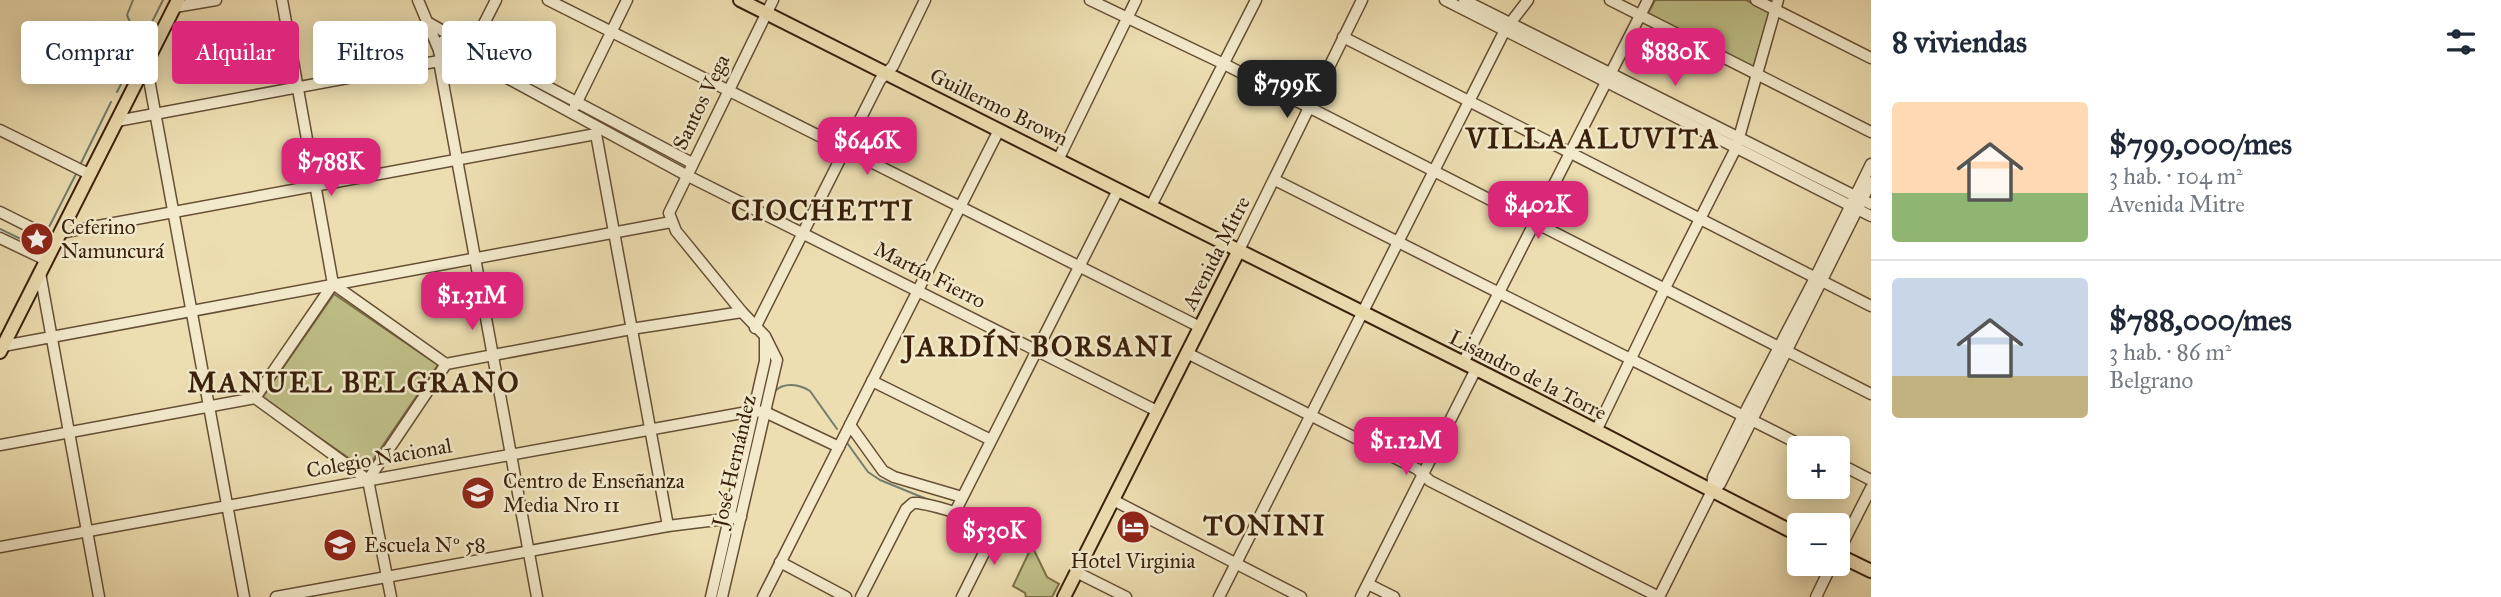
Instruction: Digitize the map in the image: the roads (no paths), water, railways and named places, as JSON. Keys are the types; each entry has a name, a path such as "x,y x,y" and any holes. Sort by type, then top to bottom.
{"main road":[{"name":"Guillermo Brown","path":"740,0 1059,158 1238,252"},
{"path":"158,39 176,3"},
{"path":"3,343 136,84"},
{"name":"Lisandro de la Torre","path":"1238,252 1476,369 1787,529"},
{"name":"Avenida Mitre","path":"1063,597 1238,252"},
{"path":"1850,560 1871,571"}],"street":[{"path":"176,3 216,0"},
{"path":"0,445 255,398 332,284 282,0"},
{"path":"418,0 439,55 537,597"},
{"path":"485,21 496,0"},
{"path":"548,0 1200,327"},
{"path":"574,108 627,0"},
{"name":"Santos Vega","path":"671,222 669,213 686,174 773,0"},
{"path":"755,328 880,80 893,66 925,0"},
{"path":"1090,0 1224,64 1871,394"},
{"path":"1059,158 1136,0"},
{"path":"1151,206 1256,0"},
{"name":"Avenida Mitre","path":"1238,252 1362,0"},
{"path":"1445,0 1507,26"},
{"path":"1464,0 1507,26 1859,203 1871,216"},
{"path":"1219,597 1398,240 1435,172 1468,100 1507,26 1528,0"},
{"path":"1610,0 1871,132"},
{"path":"1463,363 1648,0"},
{"path":"1756,0 1777,5 1871,58"},
{"path":"1596,431 1738,143 1777,5"},
{"name":"Martín Fierro","path":"429,23 442,30"},
{"path":"1343,37 1871,306"},
{"path":"439,55 442,45"},
{"path":"117,121 442,56"},
{"path":"150,84 244,597"},
{"name":"Martín Fierro","path":"529,84 574,108 604,118 692,163"},
{"name":"Martín Fierro","path":"574,108 597,131 1157,411"},
{"path":"604,118 597,131 668,526"},
{"path":"0,130 89,174"},
{"path":"763,597 999,130"},
{"path":"0,212 58,236 597,131"},
{"path":"1859,203 1871,164"},
{"path":"1275,180 1787,438"},
{"path":"1187,353 1418,469 1430,481 1659,597 1712,491 1713,477 1747,418 1871,182"},
{"path":"954,514 1118,190"},
{"path":"3,343 671,222"},
{"name":"José Hernández","path":"671,222 765,337 772,348 777,365 722,597"},
{"path":"0,238 43,266 52,335 99,597"},
{"path":"332,284 446,364"},
{"path":"368,480 446,364 742,312"},
{"name":"José Hernández","path":"710,597 765,361 765,337"},
{"path":"1361,597 1476,369"},
{"path":"872,381 991,440"},
{"path":"255,398 368,480 391,597"},
{"name":"Colegio Nacional","path":"0,547 649,428 753,411 765,412"},
{"path":"765,412 839,447"},
{"path":"850,425 883,471 960,500"},
{"path":"743,455 755,457"},
{"path":"1850,469 1871,480"},
{"path":"1850,530 1871,488"},
{"path":"1113,500 1301,597"},
{"path":"861,597 906,509 913,503 922,503 954,514 988,526 993,531 962,597"},
{"path":"276,597 668,526 741,517"},
{"path":"780,562 846,597"},
{"path":"1076,572 1126,597"},
{"path":"1816,597 1826,576"},
{"path":"1368,584 1394,597"}],"waterway":[{"path":"129,21 127,15 133,0"},
{"path":"117,92 163,0"},
{"path":"81,163 111,102"},
{"path":"48,229 76,174"},
{"path":"0,229 23,240 28,238 40,244 42,239"},
{"path":"775,391 792,385 810,391 837,429"},
{"path":"845,440 868,472 880,480 929,500"},
{"path":"971,513 1002,522"},
{"path":"727,597 732,574"}],"place":[{"name":"Ceferino Namuncurá","path":"37,239"},
{"name":"Centro de Enseñanza Media Nro 11","path":"478,493"},
{"name":"Hotel Virginia","path":"1133,527"},
{"name":"Escuela Nº 58","path":"340,545"}],"district":[{"name":"VILLA ALUVITA","path":"1593,138"},
{"name":"CIOCHETTI","path":"823,210"},
{"name":"JARDÍN BORSANI","path":"1039,346"},
{"name":"MANUEL BELGRANO","path":"354,382"},
{"name":"TONINI","path":"1265,525"}]}
